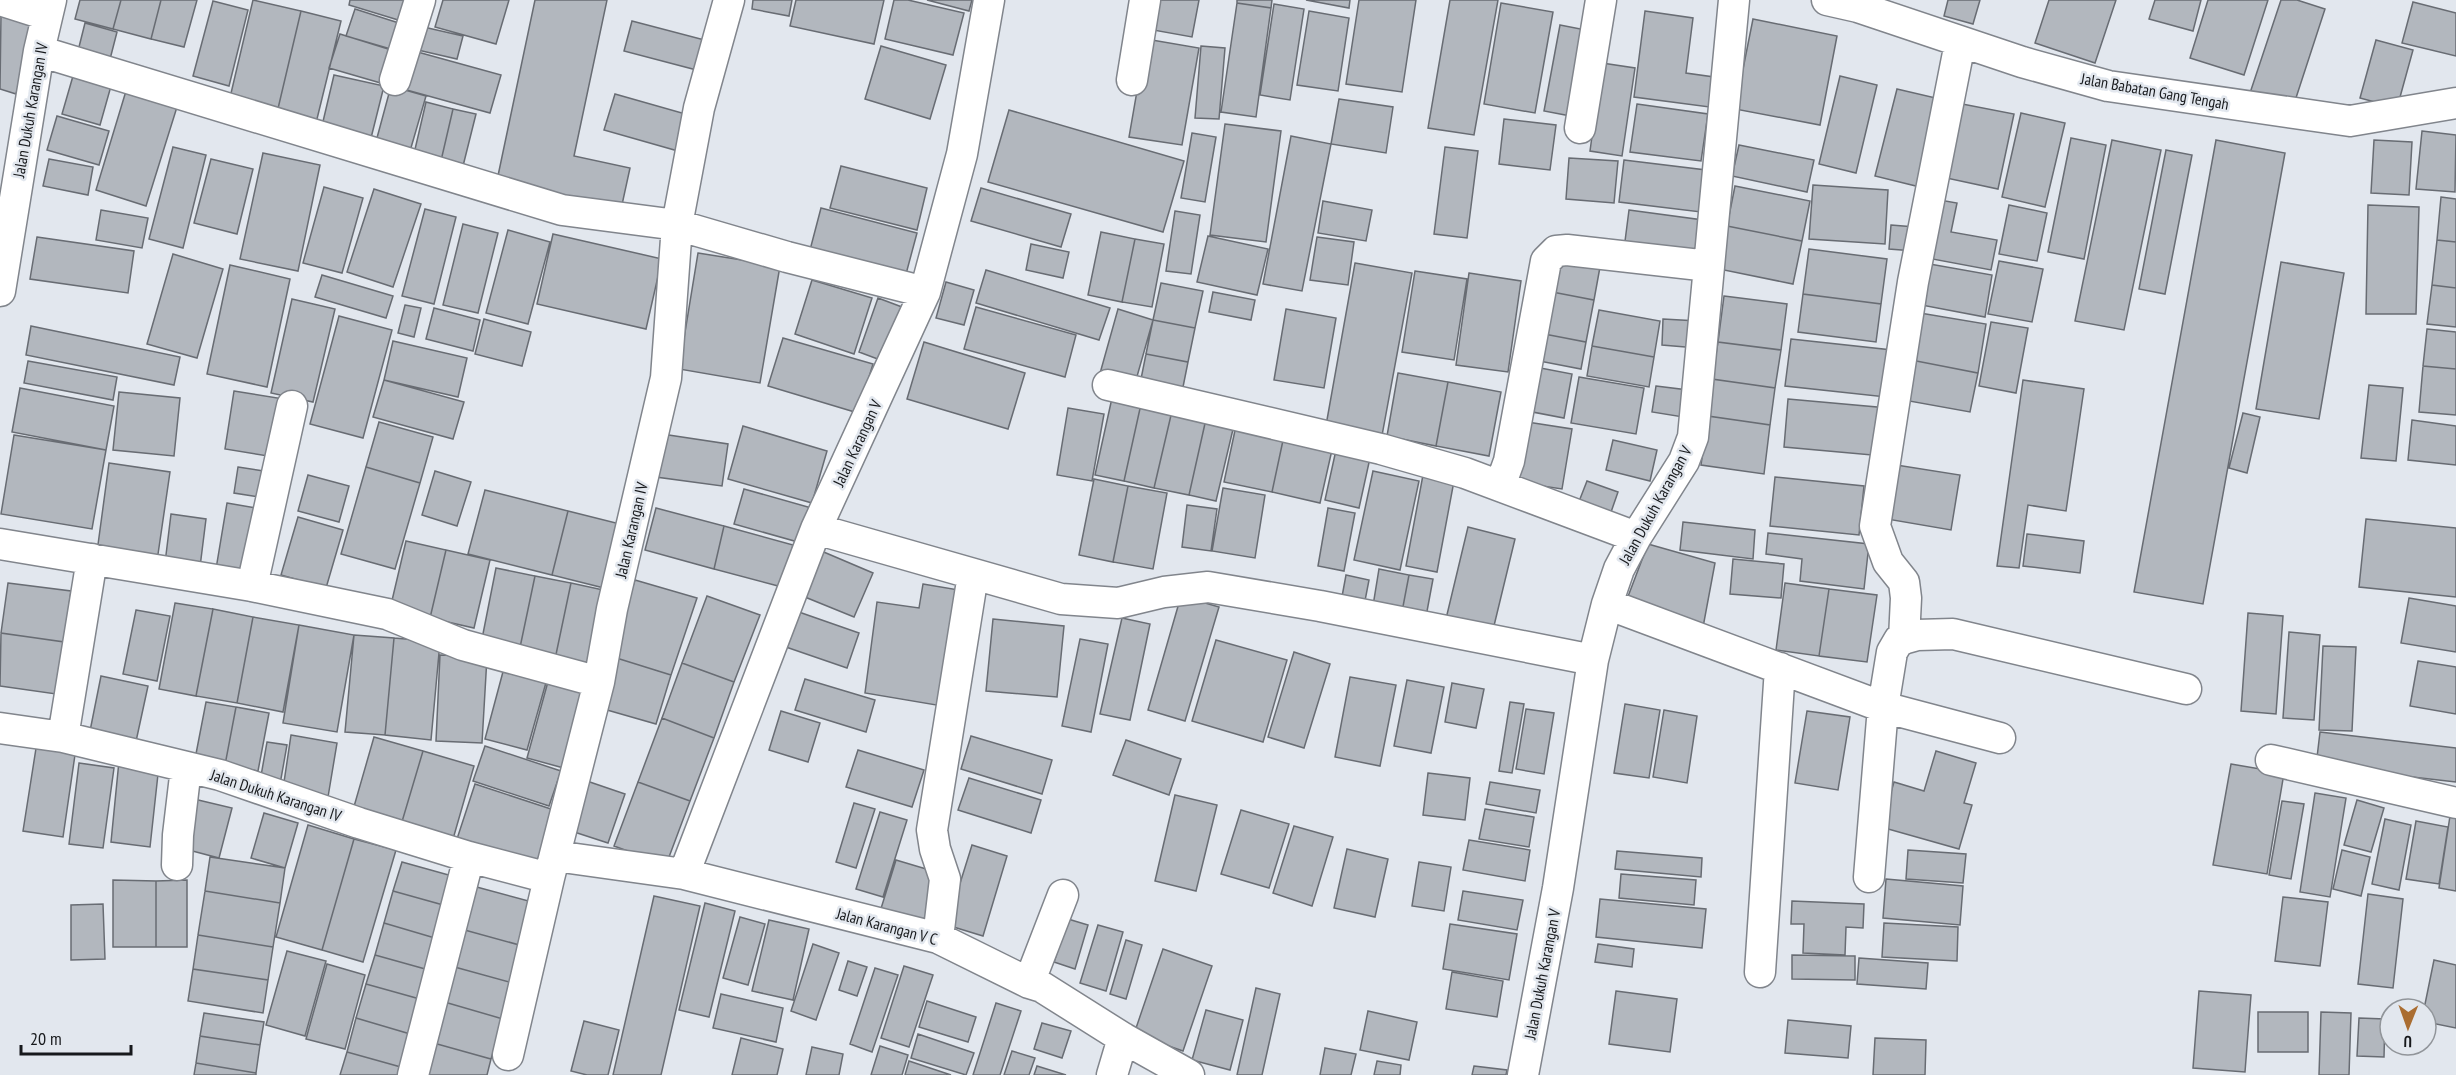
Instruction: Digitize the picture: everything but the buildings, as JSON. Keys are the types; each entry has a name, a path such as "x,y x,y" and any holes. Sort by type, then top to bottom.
{"street":[{"path":"0,0 49,7"},
{"path":"395,80 420,0"},
{"name":"Jalan Karangan IV","path":"508,1055 552,867 599,682 612,609 666,378 677,225 699,108 729,0"},
{"name":"Jalan Karangan V","path":"684,874 816,529 925,292 962,154 989,0"},
{"path":"1132,80 1145,0"},
{"path":"1580,128 1601,0"},
{"name":"Jalan Dukuh Karangan V","path":"1523,1075 1558,888 1593,660 1607,604 1619,569 1636,537 1684,461 1693,437 1734,0"},
{"name":"Jalan Babatan Gang Tengah","path":"1827,0 1858,7 1960,43 2108,86 2350,121 2456,103"},
{"name":"Jalan Dukuh Karangan IV","path":"0,291 39,51 49,7"},
{"path":"1904,639 1906,598 1904,582 1888,562 1875,526 1913,282 1960,43"},
{"path":"39,51 562,210 677,225 925,292"},
{"path":"1500,486 1509,461 1546,261 1556,251 1567,250 1709,266"},
{"path":"1108,385 1381,449 1465,473 1636,537"},
{"path":"252,586 292,406"},
{"path":"816,529 1061,599 1118,603 1164,592 1208,587 1320,606 1593,660"},
{"path":"0,544 252,586 387,614 463,645 599,682"},
{"path":"63,737 92,559"},
{"path":"938,938 945,879 935,849 932,830 973,575"},
{"path":"1607,604 1884,707 2000,738"},
{"path":"1869,877 1884,707 1892,652 1899,640 1917,635 1953,634 2186,689"},
{"path":"1760,972 1779,668"},
{"name":"Jalan Dukuh Karangan IV","path":"0,728 63,737 220,775 469,857 552,867"},
{"path":"2271,760 2456,803"},
{"path":"177,865 178,834 186,768"},
{"path":"413,1075 469,857"},
{"name":"Jalan Karangan V C","path":"552,867 684,874 938,938 1029,983 1042,987 1123,1038 1189,1075"},
{"path":"1029,983 1063,895"},
{"path":"1112,1075 1123,1038"}]}
